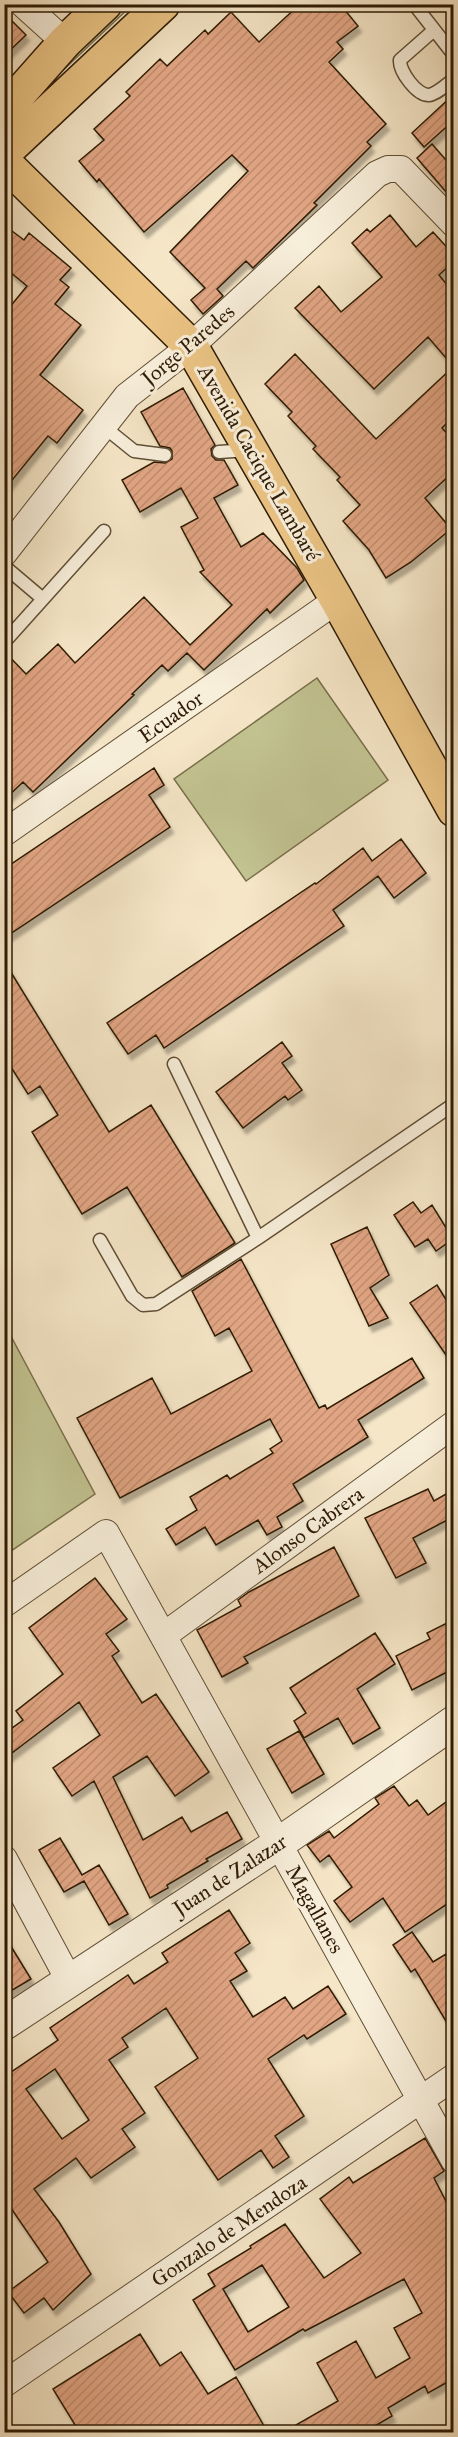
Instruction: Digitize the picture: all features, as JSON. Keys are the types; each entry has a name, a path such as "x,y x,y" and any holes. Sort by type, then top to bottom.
{"main road":[{"path":"4,111 65,42 105,4"},
{"path":"4,153 163,4"},
{"name":"Avenida Cacique Lambaré","path":"4,162 191,346 235,451 337,600 453,810"}],"street":[{"path":"23,4 65,42"},
{"name":"Jorge Paredes","path":"4,554 127,396 191,346 377,174 388,169 401,169 453,224"},
{"name":"Ecuador","path":"4,834 337,600"},
{"name":"Alonso Cabrera","path":"163,1636 453,1424"},
{"name":"Magallanes","path":"4,1604 106,1533 453,2160"},
{"name":"Juan de Zalazar","path":"4,2024 278,1844 453,1722"},
{"path":"4,1859 69,1980"},
{"name":"Gonzalo de Mendoza","path":"4,2384 453,2077"}],"lane":[{"path":"414,4 453,55"},
{"path":"434,30 400,60 400,67 418,91 425,95 432,95 453,80"},
{"path":"103,426 134,451 165,455"},
{"path":"8,638 104,531"},
{"path":"4,566 43,599"},
{"path":"174,1064 258,1238"},
{"path":"100,1240 132,1296 143,1305 156,1304 258,1238 453,1104"}],"green space":[{"path":"123,5 132,5 57,76 82,43"},
{"path":"317,678 388,780 246,881 174,779"},
{"path":"5,1325 95,1494 5,1555"}],"building":[{"path":"300,4 340,4 358,26 337,42 343,49 329,62 386,124 367,142 371,146 314,203 317,205 253,268 246,261 217,289 223,296 203,314 191,300 205,288 170,252 248,171 232,155 144,232 99,179 97,182 79,161 104,140 94,129 130,96 126,92 160,59 167,66 205,30 208,34 231,12 259,42"},
{"path":"4,13 26,35 4,56"},
{"path":"453,95 453,121 424,147 412,133"},
{"path":"432,144 453,168 453,200 417,158"},
{"path":"390,215 416,247 433,232 453,254 453,262 439,275 453,292 453,366 428,337 374,389 295,308 319,286 341,312 382,277 352,243 367,229 370,232"},
{"path":"4,225 24,240 29,233 71,268 60,280 69,287 55,304 81,325 40,375 83,410 57,443 48,436 4,490 4,314 27,286 4,267"},
{"path":"295,354 376,439 453,367 453,417 442,428 453,440 453,472 425,498 451,529 411,562 386,578 369,550 343,521 360,505 337,480 340,477 313,449 316,446 288,416 292,412 265,384"},
{"path":"183,388 215,445 211,449 212,456 216,460 224,460 238,485 214,498 241,547 263,533 297,568 304,580 270,613 267,609 204,670 187,653 168,671 162,665 33,792 23,782 4,800 4,651 26,674 58,644 75,663 144,597 190,645 232,605 200,572 204,570 181,527 198,518 181,488 140,512 122,480 154,462 165,463 172,459 172,451 170,448 160,446 141,412"},
{"path":"154,768 164,785 149,795 170,827 4,938 4,869"},
{"path":"401,839 426,873 394,898 378,876 333,910 344,926 164,1048 156,1035 128,1054 107,1023 316,884 363,848 372,861"},
{"path":"4,961 109,1132 151,1105 235,1243 182,1277 127,1187 82,1214 32,1132 58,1115 40,1086 28,1094 4,1056"},
{"path":"282,1042 292,1056 282,1063 302,1090 288,1100 285,1096 243,1128 216,1092"},
{"path":"413,1202 421,1213 432,1205 453,1239 436,1251 428,1239 415,1247 394,1215"},
{"path":"367,1227 389,1275 370,1288 388,1318 369,1326 331,1244"},
{"path":"241,1259 319,1408 325,1405 327,1409 412,1358 424,1378 358,1420 368,1437 293,1484 303,1501 277,1517 282,1527 267,1535 258,1520 216,1545 205,1527 176,1545 166,1529 197,1510 190,1497 227,1475 230,1479 273,1453 270,1449 282,1441 270,1419 120,1498 77,1418 152,1378 171,1414 252,1371 229,1328 215,1336 192,1291"},
{"path":"437,1285 453,1311 453,1365 410,1303"},
{"path":"428,1489 434,1501 453,1490 453,1517 413,1538 426,1563 396,1578 365,1518"},
{"path":"334,1547 359,1596 244,1657 248,1663 222,1677 197,1630 241,1606 238,1600 249,1592"},
{"path":"95,1578 127,1619 106,1634 119,1651 112,1656 142,1703 156,1694 209,1772 175,1796 147,1756 113,1777 143,1840 182,1817 191,1832 227,1812 242,1839 206,1859 208,1861 167,1885 168,1888 150,1898 94,1781 72,1796 53,1768 100,1735 79,1702 4,1759 4,1734 23,1720 16,1711 63,1674 29,1628"},
{"path":"453,1620 453,1669 412,1690 396,1656 430,1639 427,1633"},
{"path":"375,1633 395,1664 357,1689 380,1728 353,1744 338,1718 304,1738 294,1721 306,1713 290,1688"},
{"path":"299,1731 324,1774 292,1793 267,1749"},
{"path":"394,1786 409,1806 417,1800 428,1815 453,1797 453,1900 405,1932 383,1898 350,1922 334,1901 352,1887 329,1855 320,1862 307,1845 329,1831 334,1838 379,1804 375,1798"},
{"path":"60,1838 82,1875 99,1865 128,1914 109,1925 84,1881 64,1892 39,1850"},
{"path":"229,1910 250,1943 235,1953 247,1971 230,1981 253,2017 285,1997 293,2009 328,1986 346,2014 307,2039 304,2035 268,2059 304,2116 275,2136 289,2157 273,2168 261,2150 218,2180 155,2087 198,2058 166,2008 122,2038 128,2047 109,2060 145,2113 122,2129 135,2147 91,2178 76,2158 34,2189 59,2222 91,2274 53,2310 44,2298 24,2313 8,2292 48,2262 4,2198 4,2077 58,2040 50,2028 128,1975 134,1984 168,1962 162,1953","holes":["55,2069 89,2120 62,2139 26,2089"]},
{"path":"412,1932 433,1962 446,1954 453,1966 453,2033 415,1969 411,1972 393,1945"},
{"path":"4,1935 31,1979 4,1995"},
{"path":"425,2138 444,2171 434,2178 453,2215 453,2379 428,2393 425,2386 388,2408 392,2416 363,2433 282,2433 338,2401 317,2363 356,2341 376,2378 410,2358 394,2328 422,2313 404,2279 305,2331 303,2329 235,2370 193,2300 215,2286 208,2274 285,2224 324,2278 361,2253 320,2199 349,2177 353,2183","holes":["262,2265 289,2307 248,2332 223,2289"]},
{"path":"140,2334 160,2366 181,2352 208,2394 236,2377 268,2433 80,2433 53,2389"}]}
